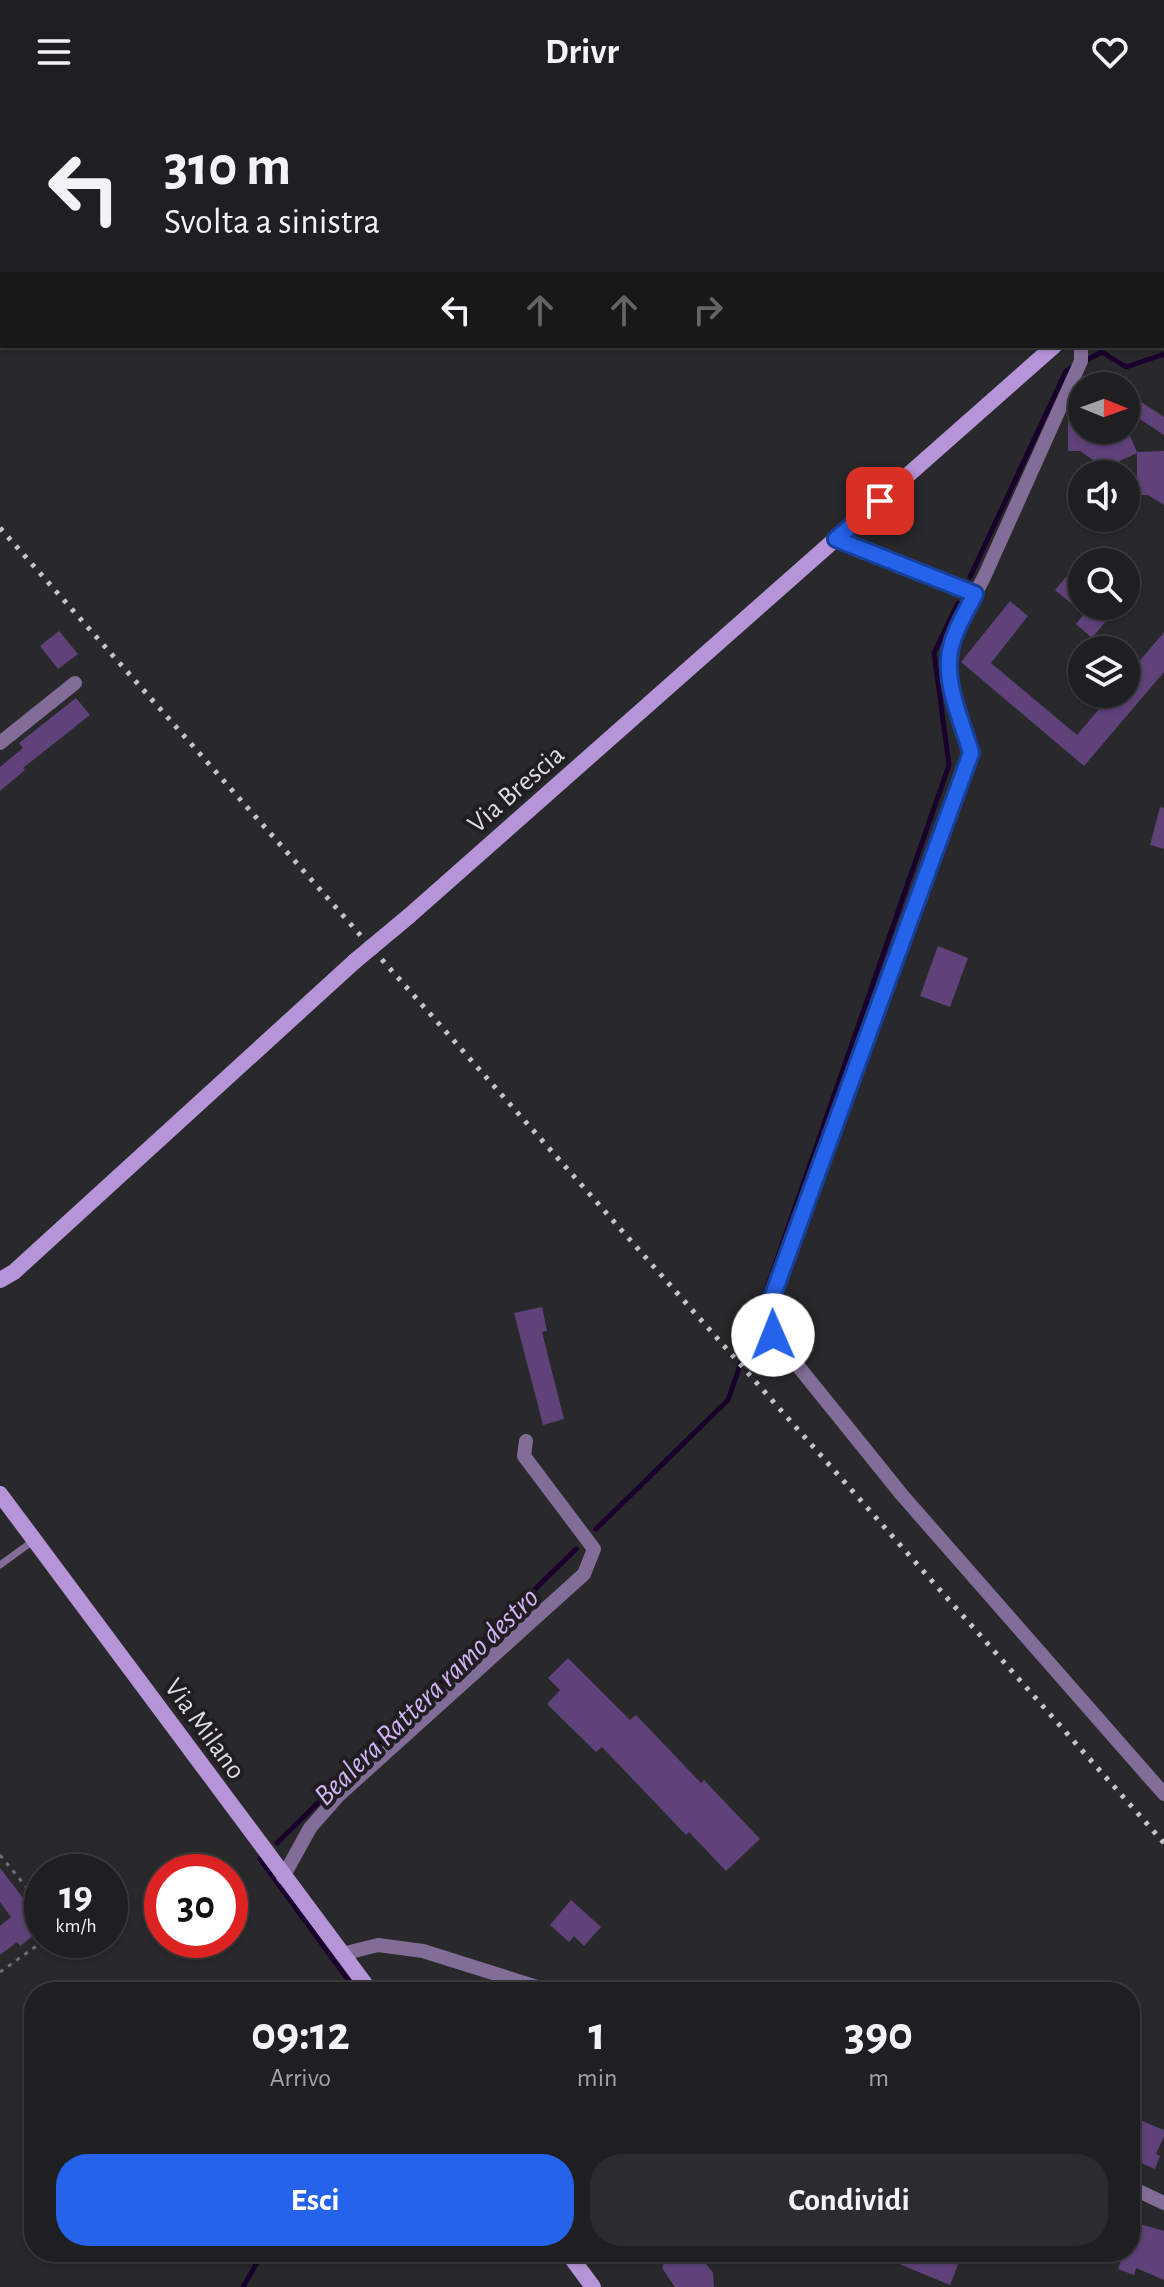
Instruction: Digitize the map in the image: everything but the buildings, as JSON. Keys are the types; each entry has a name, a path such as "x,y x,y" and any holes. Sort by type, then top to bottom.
{"main road":[{"name":"Via Brescia","path":"0,1294 7,1276 355,961 1052,348"},
{"name":"Via Milano","path":"0,1494 363,1982"},
{"path":"574,2262 593,2287"}],"street":[{"path":"1080,359 957,630 949,659 953,694 971,753 766,1314 773,1335 902,1495 1164,1794"},
{"path":"836,539 975,594"},
{"path":"0,743 75,683"},
{"path":"283,1877 310,1828 339,1795 584,1574 594,1549 524,1456 526,1441"},
{"path":"342,1954 378,1945 423,1951 521,1982"},
{"path":"1140,2192 1164,2203"}],"lane":[{"path":"0,1565 35,1540"}],"path":[{"path":"0,1855 24,1884"},
{"path":"0,1972 24,1955"}],"waterway":[{"name":"Bealera Rattera ramo destro","path":"1085,361 1102,352 1126,367 1164,354"},
{"name":"Bealera Rattera ramo destro","path":"970,577 1066,371 1073,367"},
{"name":"Bealera Rattera ramo destro","path":"596,1529 728,1400 949,765 934,653 958,603"},
{"name":"Bealera Rattera ramo destro","path":"277,1843 576,1549"},
{"name":"Bealera Rattera ramo destro","path":"260,1859 350,1982"},
{"name":"Bealera Rattera ramo destro","path":"243,2287 257,2262"}],"railway":[{"path":"0,528 1164,1843"}],"route":[{"path":"773,1335 766,1314 971,753 953,694 949,659 957,630 975,594 836,539 880,501"}]}
